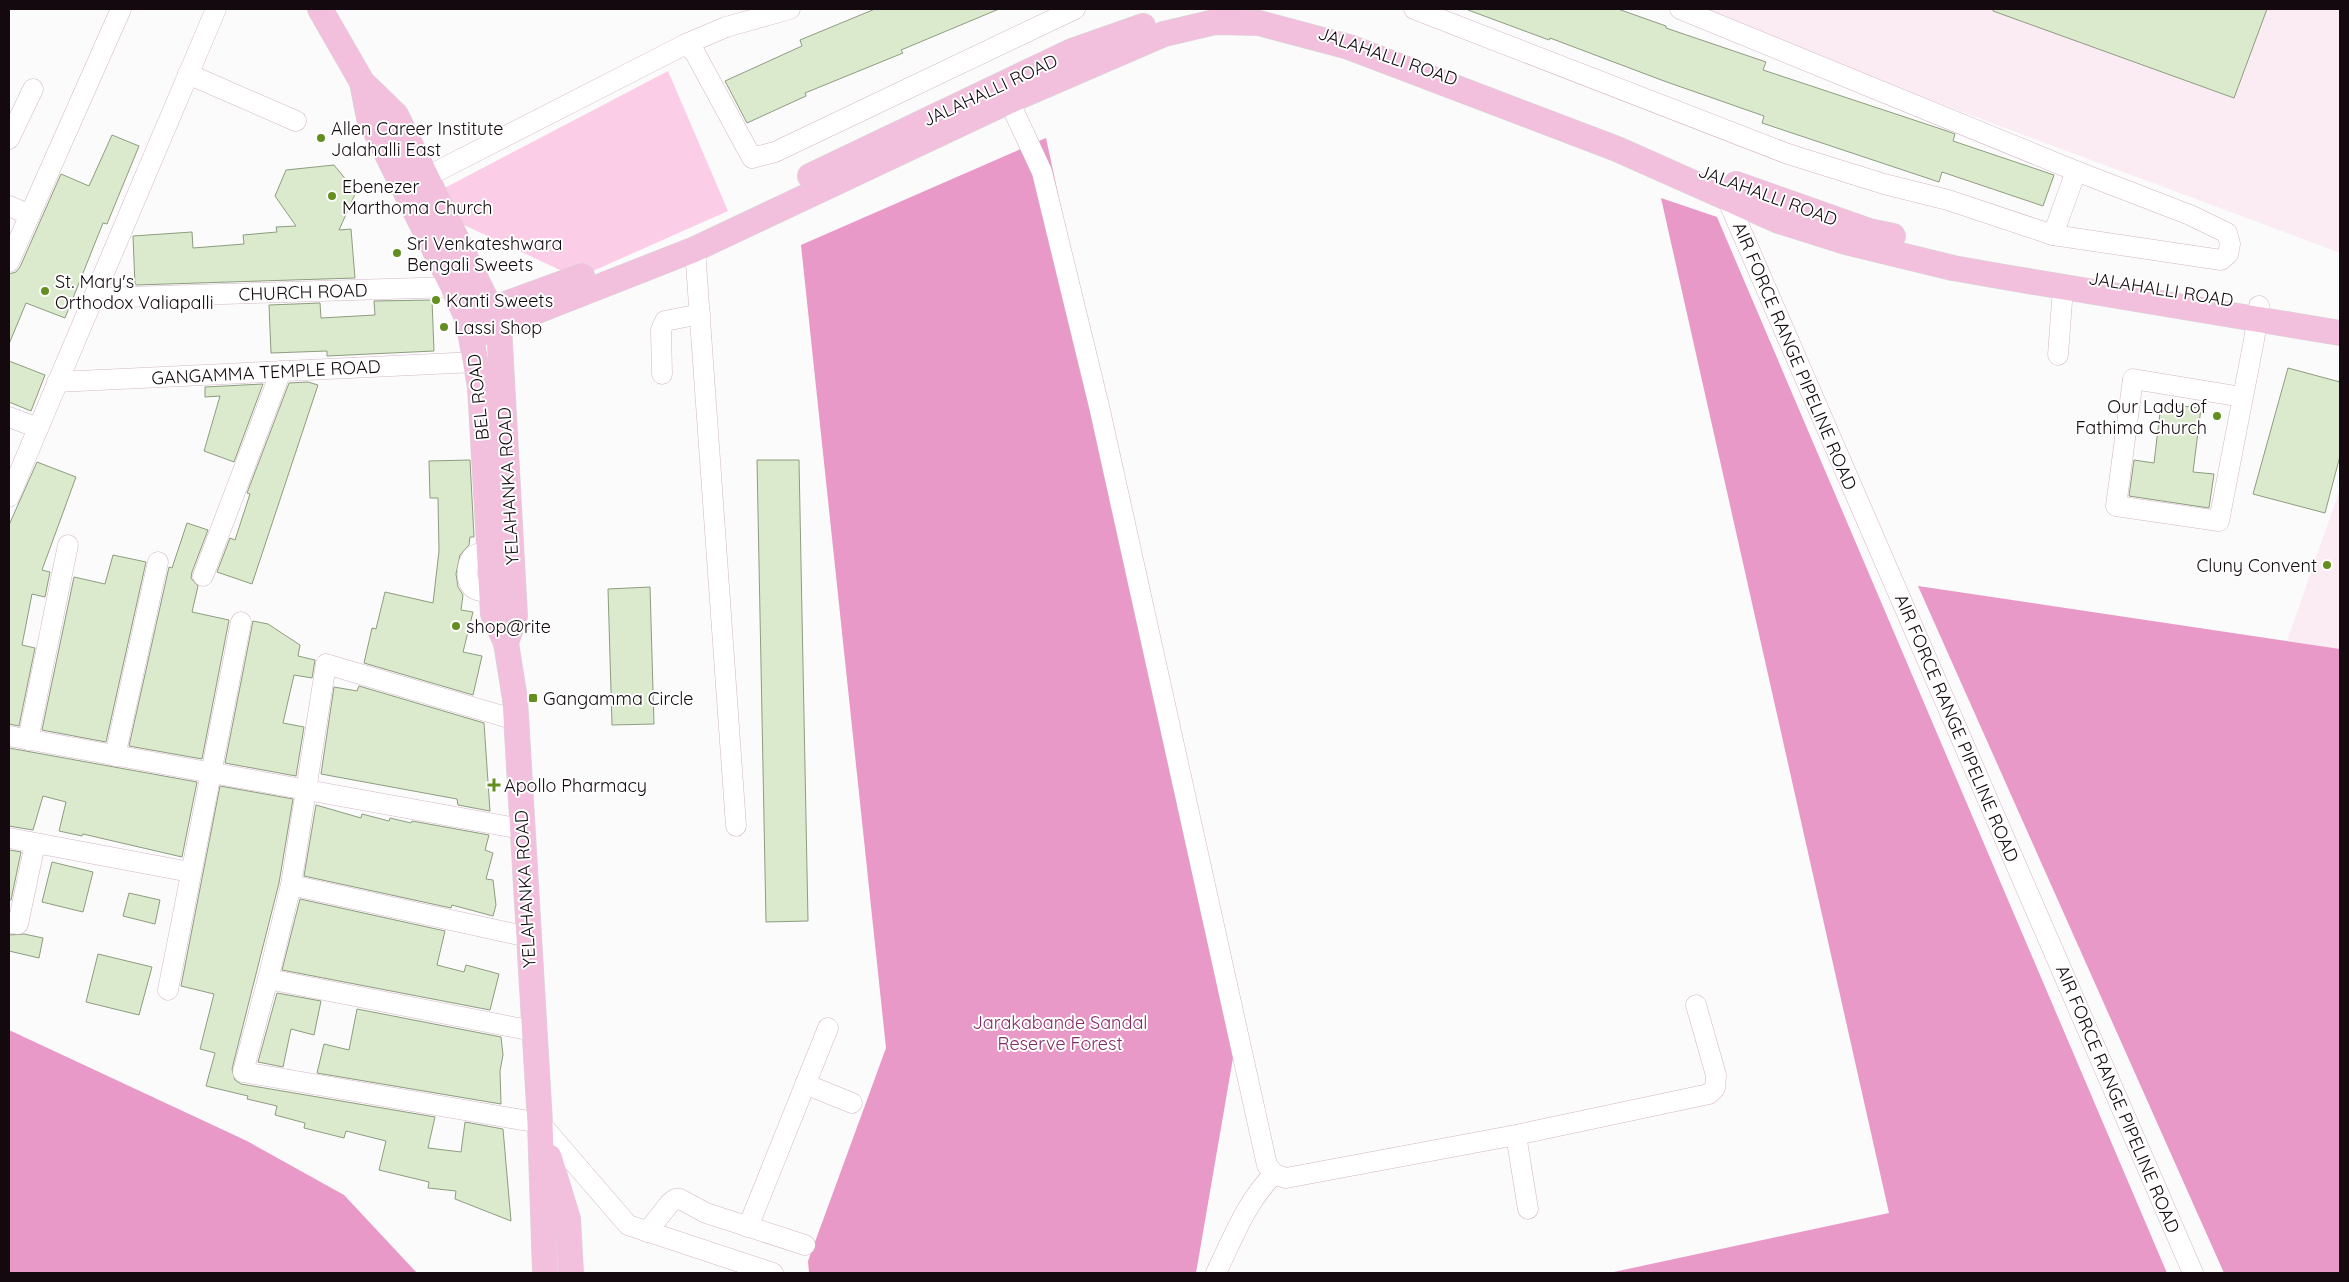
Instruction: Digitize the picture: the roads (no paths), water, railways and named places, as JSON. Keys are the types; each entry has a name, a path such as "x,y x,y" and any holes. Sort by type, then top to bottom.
{"main road":[{"name":"BEL ROAD","path":"320,9 362,82 396,116 495,318"},
{"name":"JALAHALLI ROAD","path":"495,318 664,246 1072,51 1153,23 1211,11 1262,15 1356,42 1727,189"},
{"name":"JALAHALLI ROAD","path":"469,328 695,249 1009,101 1164,34 1215,22 1259,23 1349,47 1727,189 1869,231 1964,253 2258,313 2340,317"},
{"name":"BEL ROAD","path":"362,82 369,118 453,287 469,328 480,386 493,614 506,643"},
{"path":"1727,189 1779,221 1846,242 1953,268 2063,288 2258,313 2340,334"},
{"name":"YELAHANKA ROAD","path":"495,318 516,616 506,643 516,720 533,1031 540,1123 545,1273"},
{"name":"YELAHANKA ROAD","path":"540,1123 568,1219 571,1273"}],"street":[{"path":"9,262 121,9"},
{"path":"9,497 56,382 216,9"},
{"path":"428,182 690,48 704,36 726,27 790,9"},
{"path":"690,48 752,158 775,152 1075,9"},
{"path":"1414,9 1788,154 1884,184 1948,200 2053,235 2220,260 2228,254 2230,244 2227,233 2190,216 1680,9"},
{"path":"704,36 718,45 742,33"},
{"path":"188,74 296,121"},
{"path":"9,139 33,89"},
{"path":"1009,101 1045,181 1101,416 1267,1165 1274,1174 1286,1178 1516,1135 1710,1094 1715,1088 1716,1075 1696,1005"},
{"path":"2053,235 2076,171"},
{"name":"AIR FORCE RANGE PIPELINE ROAD","path":"1727,189 2193,1273"},
{"path":"9,206 30,214"},
{"path":"695,249 736,826"},
{"name":"CHURCH ROAD","path":"93,298 453,287"},
{"path":"2058,355 2063,288"},
{"path":"2242,398 2133,379 2116,506 2219,520 2242,398 2258,313"},
{"path":"662,374 661,330 666,321 700,314"},
{"name":"GANGAMMA TEMPLE ROAD","path":"56,382 476,362"},
{"path":"203,576 281,371"},
{"path":"9,417 38,428"},
{"path":"68,545 18,738 522,829"},
{"path":"115,756 158,562"},
{"path":"168,990 241,622"},
{"path":"516,720 326,664 291,885 244,1072 540,1123 628,1225 772,1273"},
{"path":"9,838 190,872"},
{"path":"9,923 18,924 35,844"},
{"path":"291,885 528,937"},
{"path":"268,979 533,1031"},
{"path":"748,1227 828,1028"},
{"path":"805,1084 852,1104"},
{"path":"1516,1135 1528,1209"},
{"path":"1216,1273 1229,1242 1253,1197 1274,1174"},
{"path":"647,1232 670,1203 680,1199 706,1212 804,1245"}],"place":[{"name":"Allen Career Institute Jalahalli East","path":"321,138"},
{"name":"Ebenezer Marthoma Church","path":"332,196"},
{"name":"Sri Venkateshwara Bengali Sweets","path":"397,253"},
{"name":"St. Mary's Orthodox Valiapalli","path":"45,291"},
{"name":"Kanti Sweets","path":"436,300"},
{"name":"Lassi Shop","path":"444,327"},
{"name":"Our Lady of Fathima Church","path":"2217,416"},
{"name":"Cluny Convent","path":"2327,565"},
{"name":"shop@rite","path":"456,626"},
{"name":"Gangamma Circle","path":"533,698"},
{"name":"Apollo Pharmacy","path":"494,785"}],"park label":[{"name":"Jarakabande Sandal Reserve Forest","path":"1060,1032"}]}
